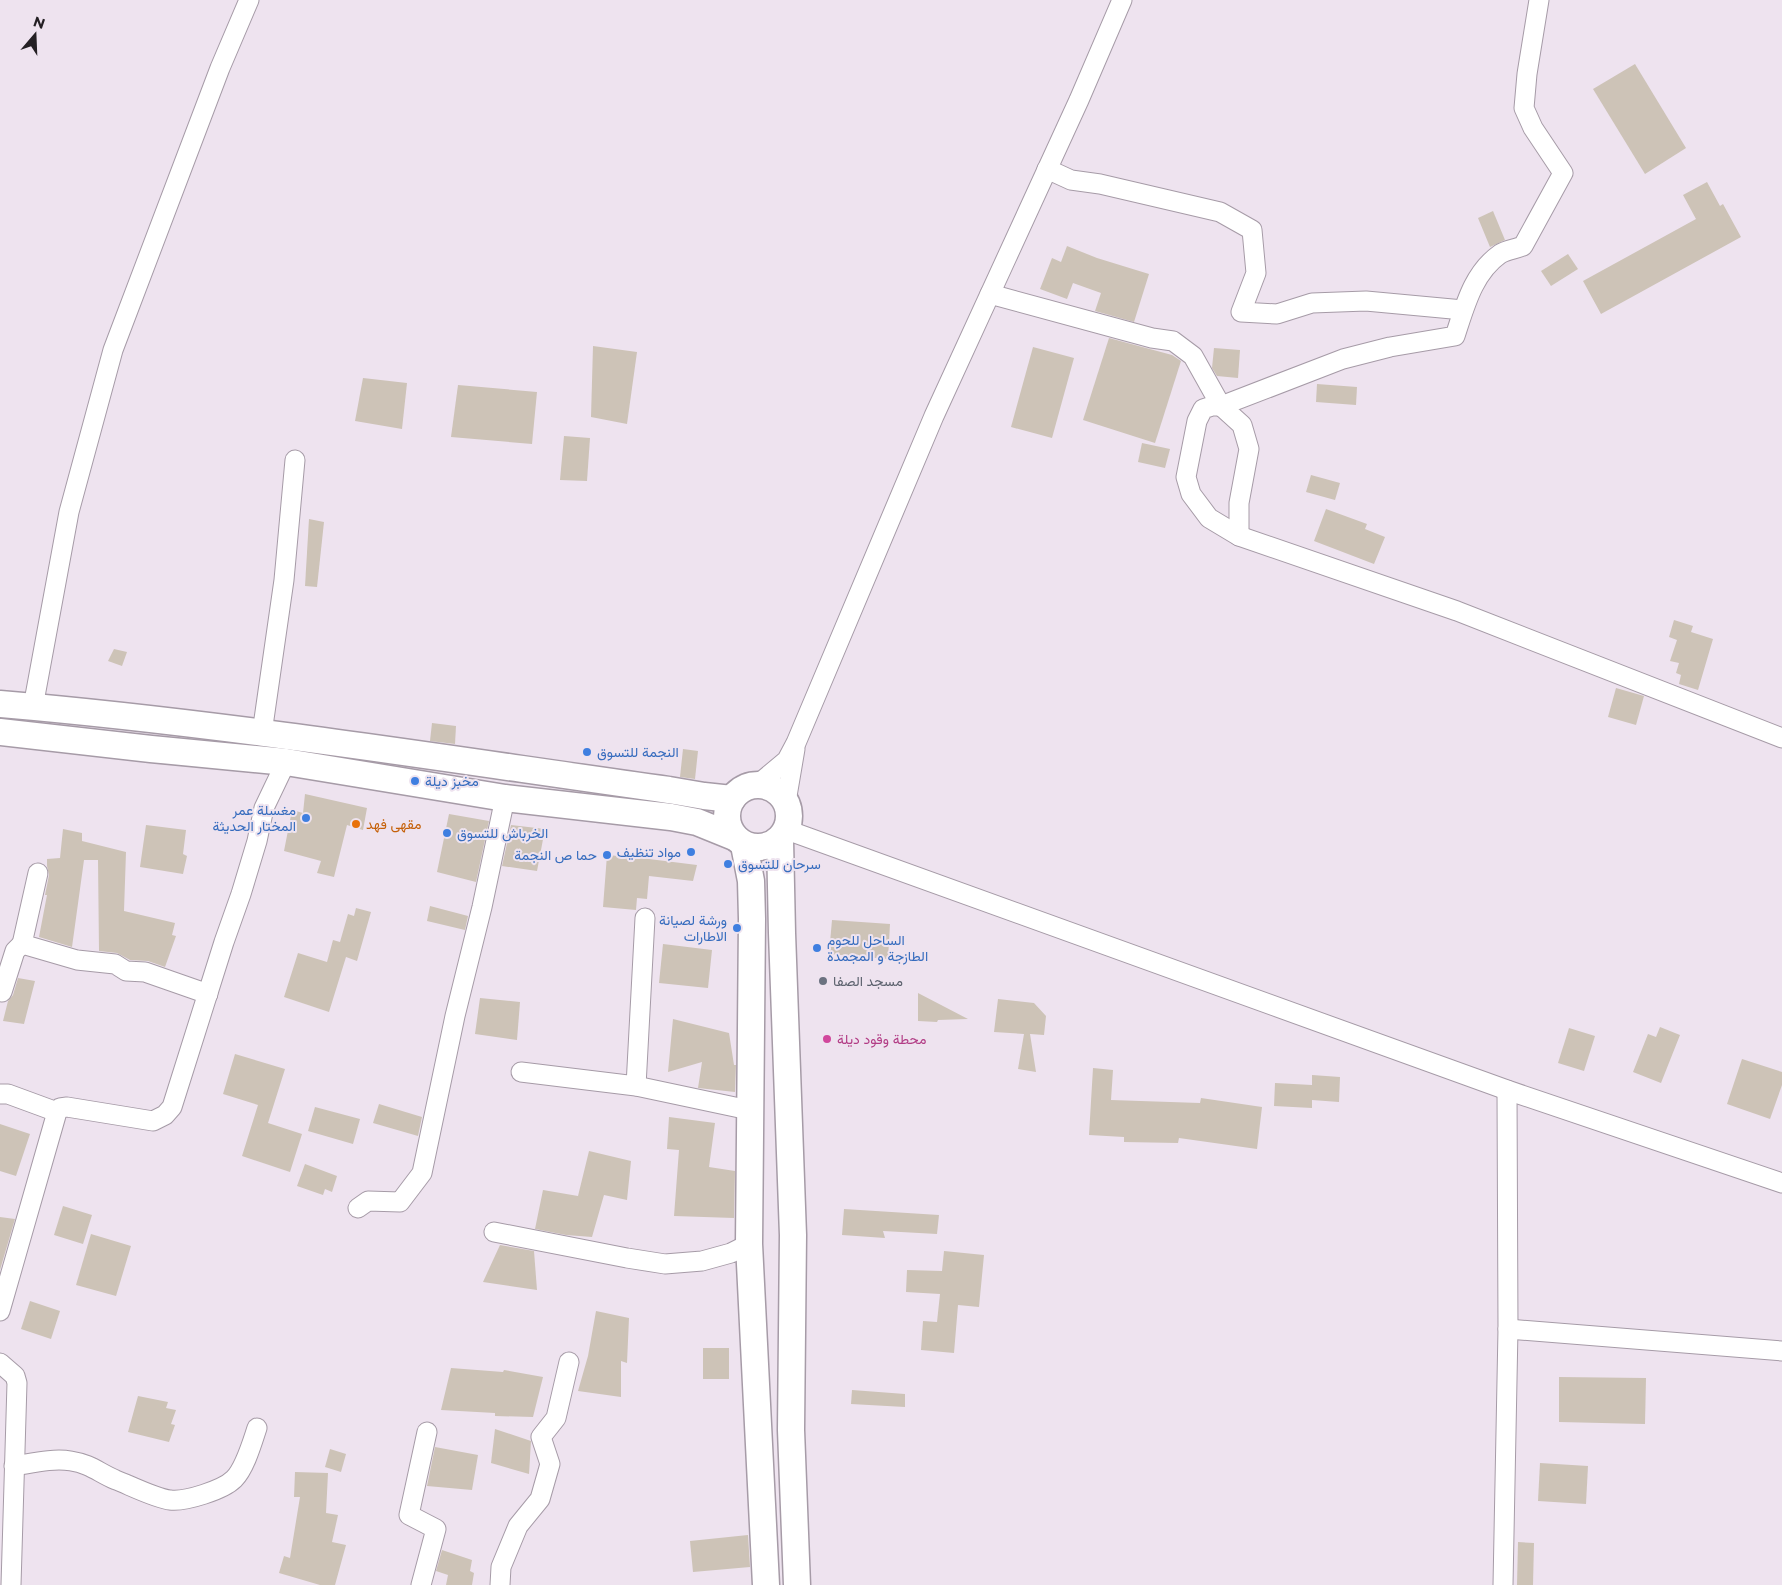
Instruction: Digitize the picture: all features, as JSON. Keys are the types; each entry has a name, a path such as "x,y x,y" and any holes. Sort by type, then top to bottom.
{"main road":[{"path":"0,704 262,733 732,799"},
{"path":"0,732 286,762 505,798 671,817 697,822 739,841 765,847 783,835"},
{"path":"766,1585 749,1244 752,881 739,841 728,825 727,811 732,799 739,792 756,786 774,790 786,802 790,818 783,835 782,932 793,1235 792,1430 797,1585"}],"street":[{"path":"756,786 787,760 796,743 934,416 1079,100 1122,0"},
{"path":"1539,0 1527,74 1524,108 1533,128 1563,174 1523,246 1501,254 1480,272 1463,310 1455,336 1390,347 1343,360 1220,406 1203,409 1197,421 1186,477 1191,494 1209,518 1240,536 1457,611 1782,738"},
{"path":"33,707 69,512 113,350 247,1"},
{"path":"1047,169 1071,180 1100,184 1220,212 1252,230 1256,273 1241,312 1277,314 1312,303 1366,301 1463,310"},
{"path":"990,294 1152,338 1173,341 1193,356 1220,406 1242,425 1249,449 1239,503 1240,536"},
{"path":"262,733 284,580 295,460"},
{"path":"786,802 796,743"},
{"path":"0,1311 57,1112 60,1108 153,1120 165,1115 172,1107 254,850 264,808 286,762"},
{"path":"358,1208 368,1201 400,1202 422,1173 455,1016 482,907 505,798"},
{"path":"783,835 1507,1090 1782,1183"},
{"path":"2,992 14,951 22,944 38,873"},
{"path":"636,1086 645,918"},
{"path":"22,944 77,960 115,964 126,971 145,972 208,994"},
{"path":"521,1072 636,1086 749,1110"},
{"path":"1503,1585 1508,1329 1507,1090"},
{"path":"0,1094 8,1094 57,1112"},
{"path":"494,1232 665,1264 702,1262 731,1253 749,1244"},
{"path":"1508,1329 1782,1351"},
{"path":"500,1585 501,1567 518,1526 540,1499 550,1464 540,1437 556,1418 569,1362"},
{"path":"0,1363 15,1376 17,1384 11,1585"},
{"path":"14,1466 50,1461 70,1461 94,1467 113,1478 170,1500 194,1498 213,1491 233,1480 247,1456 257,1428"},
{"path":"421,1585 436,1529 410,1515 427,1432"}],"building":[{"path":"1635,64 1686,148 1645,174 1593,89"},
{"path":"1707,182 1720,206 1723,204 1741,237 1601,314 1583,281 1696,219 1683,195"},
{"path":"1493,211 1505,240 1490,247 1478,218"},
{"path":"1067,246 1097,258 1149,274 1134,322 1095,311 1101,293 1073,283 1067,299 1040,289 1052,258 1061,262"},
{"path":"1568,254 1578,269 1551,286 1541,271"},
{"path":"1109,338 1172,355 1181,361 1155,443 1083,420"},
{"path":"593,346 637,352 627,424 591,417"},
{"path":"1033,347 1074,358 1052,438 1011,427"},
{"path":"1214,348 1240,350 1238,378 1217,376 1212,368"},
{"path":"363,378 407,383 402,429 355,421"},
{"path":"1317,384 1357,387 1356,405 1316,402"},
{"path":"458,385 537,392 532,444 451,437"},
{"path":"564,436 590,438 587,481 560,480"},
{"path":"1142,443 1170,449 1165,468 1138,462"},
{"path":"1311,475 1340,483 1335,500 1306,492"},
{"path":"1326,509 1367,524 1365,529 1385,537 1374,564 1314,541"},
{"path":"309,519 324,522 317,587 305,586"},
{"path":"1674,620 1693,626 1691,632 1713,639 1698,690 1679,684 1681,675 1676,673 1679,663 1670,661 1677,640 1669,637"},
{"path":"114,649 127,652 122,666 108,661"},
{"path":"1616,688 1644,696 1636,725 1608,717"},
{"path":"432,723 456,726 455,744 430,741"},
{"path":"683,749 698,751 695,779 680,777"},
{"path":"305,794 367,808 363,830 347,825 334,877 317,873 321,861 284,851 292,810 303,813"},
{"path":"449,814 489,821 476,882 437,872"},
{"path":"146,825 186,830 183,854 187,856 183,874 140,867"},
{"path":"511,825 545,829 537,871 502,866"},
{"path":"63,829 82,833 82,841 126,852 124,911 175,923 172,935 176,936 165,967 148,961 130,960 117,953 99,951 98,860 84,860 72,947 39,937 47,895 45,895 49,875 47,859 60,858"},
{"path":"607,855 697,865 693,881 649,876 647,899 637,898 636,910 603,907"},
{"path":"430,906 468,916 465,930 427,921"},
{"path":"356,908 371,912 357,961 346,957 329,1012 284,997 298,953 327,962 333,940 340,942 348,914 354,916"},
{"path":"832,920 890,924 888,959 829,954"},
{"path":"663,944 712,950 708,988 659,983"},
{"path":"18,978 35,981 24,1024 3,1021 8,1001 13,995"},
{"path":"918,993 968,1019 938,1020 937,1022 918,1021"},
{"path":"480,998 520,1002 517,1040 475,1034"},
{"path":"998,999 1034,1003 1046,1016 1044,1035 1030,1034 1036,1072 1018,1069 1024,1034 994,1032"},
{"path":"673,1019 729,1033 734,1065 736,1065 735,1092 698,1088 702,1062 668,1072"},
{"path":"1660,1027 1680,1035 1661,1083 1633,1072 1648,1034 1656,1037"},
{"path":"1569,1028 1595,1036 1584,1071 1558,1063"},
{"path":"235,1054 285,1069 268,1123 302,1134 290,1172 242,1156 258,1105 223,1094"},
{"path":"1742,1059 1782,1072 1782,1085 1770,1119 1727,1104"},
{"path":"1093,1068 1113,1070 1111,1100 1200,1103 1201,1098 1262,1107 1257,1149 1179,1138 1178,1143 1124,1142 1124,1137 1089,1135"},
{"path":"1312,1075 1340,1077 1339,1102 1312,1100 1312,1108 1274,1106 1275,1083 1312,1085"},
{"path":"379,1104 422,1117 418,1136 373,1123"},
{"path":"315,1107 360,1119 353,1144 308,1131"},
{"path":"669,1117 715,1123 709,1167 735,1171 734,1218 674,1216 679,1150 667,1149"},
{"path":"0,1124 30,1134 16,1176 0,1171"},
{"path":"589,1151 631,1161 627,1200 604,1195 592,1237 566,1235 535,1229 543,1190 578,1196"},
{"path":"305,1164 337,1176 332,1192 325,1189 323,1195 297,1186"},
{"path":"63,1206 92,1215 83,1244 54,1235"},
{"path":"844,1209 939,1215 937,1234 883,1231 885,1238 842,1235"},
{"path":"0,1217 15,1219 0,1270"},
{"path":"91,1234 131,1246 116,1296 76,1285"},
{"path":"500,1245 534,1251 537,1290 483,1282"},
{"path":"944,1251 984,1255 979,1307 958,1305 954,1353 921,1350 923,1321 937,1322 940,1294 906,1292 907,1270 942,1271"},
{"path":"30,1301 60,1311 51,1339 21,1329"},
{"path":"596,1311 629,1318 627,1363 621,1361 621,1397 578,1391 588,1356"},
{"path":"703,1348 729,1348 729,1379 703,1379"},
{"path":"451,1368 503,1372 504,1370 543,1377 533,1417 495,1416 495,1413 441,1410"},
{"path":"1559,1377 1646,1378 1645,1424 1559,1422"},
{"path":"852,1390 905,1394 905,1407 851,1404"},
{"path":"138,1396 168,1402 166,1408 176,1410 171,1424 175,1425 169,1442 128,1432"},
{"path":"495,1429 531,1441 529,1474 491,1463"},
{"path":"435,1447 478,1455 472,1490 427,1486"},
{"path":"330,1449 346,1454 341,1472 325,1467"},
{"path":"1540,1463 1588,1466 1586,1504 1538,1501"},
{"path":"295,1472 328,1473 326,1513 338,1515 332,1542 346,1545 335,1585 320,1585 279,1573 284,1556 290,1558 300,1497 294,1497"},
{"path":"748,1535 750,1567 693,1572 690,1541"},
{"path":"1518,1542 1534,1543 1533,1585 1517,1585"},
{"path":"442,1550 472,1560 470,1571 474,1573 472,1585 446,1585 448,1575 436,1571"}],"place":[{"name":"النجمة للتسوق","path":"587,752"},
{"name":"مخبز ديلة","path":"415,781"},
{"name":"مغسلة عمر المختار الحديثة","path":"306,818"},
{"name":"مقهى فهد","path":"356,824"},
{"name":"الخرباش للتسوق","path":"447,833"},
{"name":"مواد تنظيف","path":"691,852"},
{"name":"حما ص النجمة","path":"607,855"},
{"name":"سرحان للتسوق","path":"728,864"},
{"name":"ورشة لصيانة الاطارات","path":"737,928"},
{"name":"الساحل للحوم الطازجة و المجمدة","path":"817,948"},
{"name":"مسجد الصفا","path":"823,981"},
{"name":"محطة وقود ديلة","path":"827,1039"}]}
